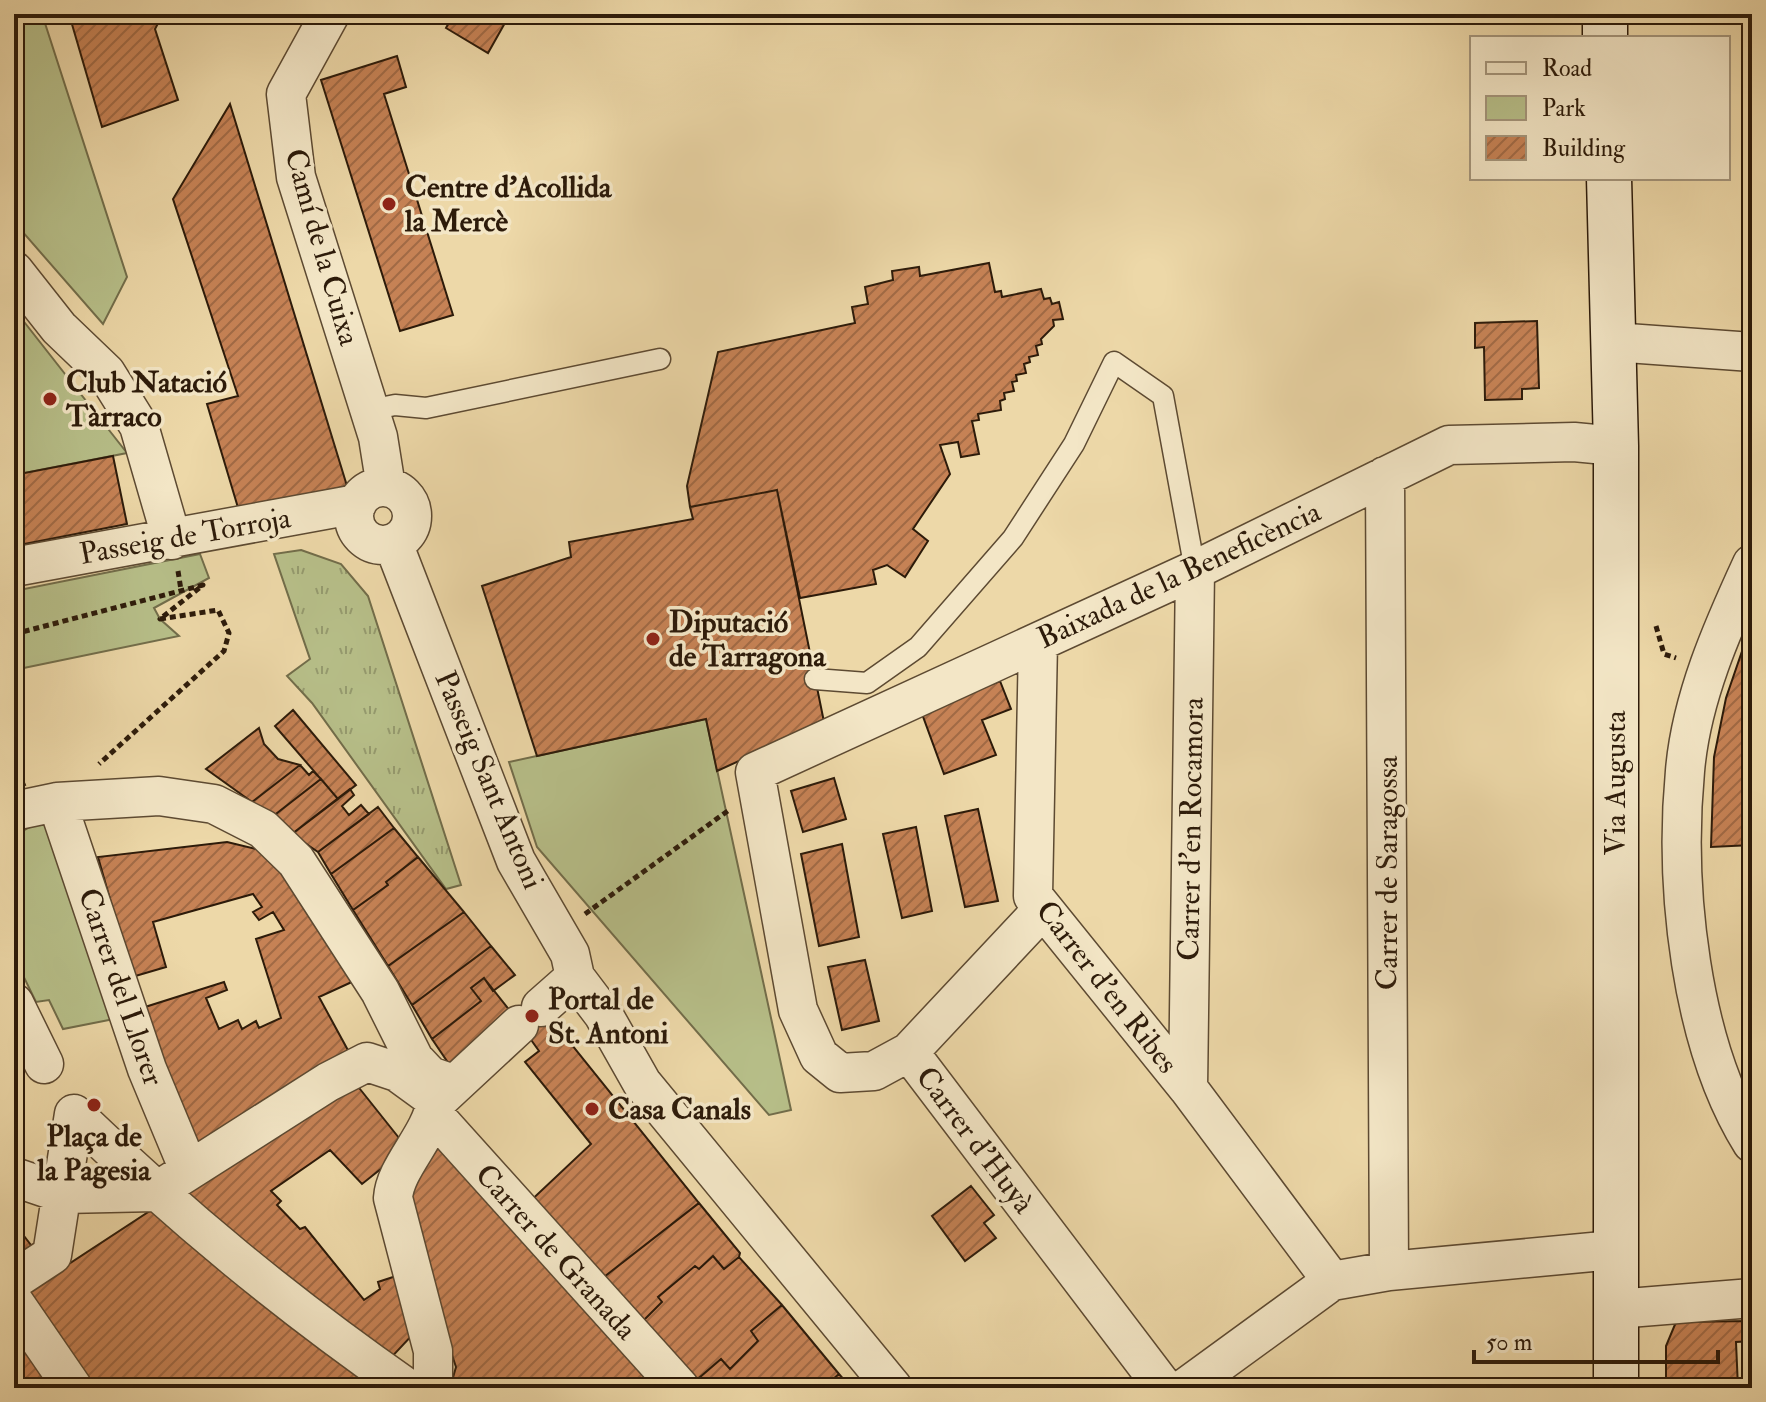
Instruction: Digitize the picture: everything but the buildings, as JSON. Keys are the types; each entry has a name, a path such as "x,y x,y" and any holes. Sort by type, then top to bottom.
{"main road":[{"path":"1605,14 1605,36"},
{"name":"Via Augusta","path":"1609,180 1616,446 1616,1388"}],"street":[{"name":"Camí de la Cuixa","path":"330,14 286,94 296,177 378,437 371,496 355,524 360,534 377,545 393,543"},
{"path":"14,271 59,328 106,373 139,426 172,540"},
{"path":"1613,342 1752,352"},
{"name":"Baixada de la Beneficència","path":"755,772 1195,570 1449,445 1574,442 1616,446"},
{"name":"Carrer de Saragossa","path":"1385,476 1389,1271"},
{"name":"Passeig de Torroja","path":"14,567 172,540 371,496"},
{"name":"Passeig Sant Antoni","path":"393,543 516,861 570,954 575,977 603,1014 642,1083 893,1388"},
{"path":"1752,564 1723,627 1701,694 1685,769 1682,864 1694,978 1711,1044 1741,1125 1752,1143"},
{"name":"Carrer d'en Rocamora","path":"1188,1088 1195,570"},
{"name":"Carrer d'en Ribes","path":"1038,642 1033,896 1188,1088 1332,1281"},
{"name":"Carrer d'Huyà","path":"755,772 798,1010 819,1056 840,1073 874,1071 909,1052 1164,1388"},
{"path":"14,811 57,802 159,796 214,804 263,829 296,861 380,991 414,1059 430,1076 441,1100"},
{"name":"Carrer del Llorer","path":"57,802 147,1069 189,1170"},
{"path":"909,1052 1043,909"},
{"path":"433,1388 433,1351 393,1198 394,1186 441,1100 575,977"},
{"path":"14,1003 44,1064"},
{"path":"14,1177 64,1194 155,1192 328,1082 367,1062 397,1072 441,1100"},
{"name":"Carrer de Granada","path":"441,1100 680,1388"},
{"path":"14,1280 52,1255 64,1194 74,1114 155,1192 271,1290 407,1388"},
{"path":"1185,1388 1332,1281 1389,1271 1614,1250"},
{"path":"1616,1309 1752,1298"},
{"path":"14,1302 73,1388"}],"lane":[{"path":"370,410 395,405 426,408 660,359"},
{"path":"815,679 867,683 918,647 1013,538 1074,444 1114,362 1163,396 1195,570"}],"path":[{"path":"14,634 203,585 160,619 218,610 229,633 224,651 57,802"},
{"path":"1655,625 1664,654 1684,660"},
{"path":"558,933 727,811"}],"green space":[{"path":"14,14 42,14 127,277 103,324 14,222"},
{"name":"Club Natació Tàrraco","path":"14,309 127,453 14,475"},
{"path":"301,550 341,564 368,596 461,885 446,889 312,703 287,676 310,659 274,554"},
{"path":"200,554 209,578 154,608 160,619 179,636 14,670 14,591"},
{"path":"706,719 791,1110 769,1115 537,847 509,762"},
{"path":"46,818 114,1019 63,1029 49,1000 36,1002 14,957 14,836"}],"place":[{"name":"Centre d'Acollida la Mercè","path":"389,204"},
{"name":"Club Natació Tàrraco","path":"50,399"},
{"name":"Diputació de Tarragona","path":"653,639"},
{"name":"Portal de St. Antoni","path":"532,1016"},
{"name":"Plaça de la Pagesia","path":"94,1105"},
{"name":"Casa Canals","path":"592,1109"}]}
